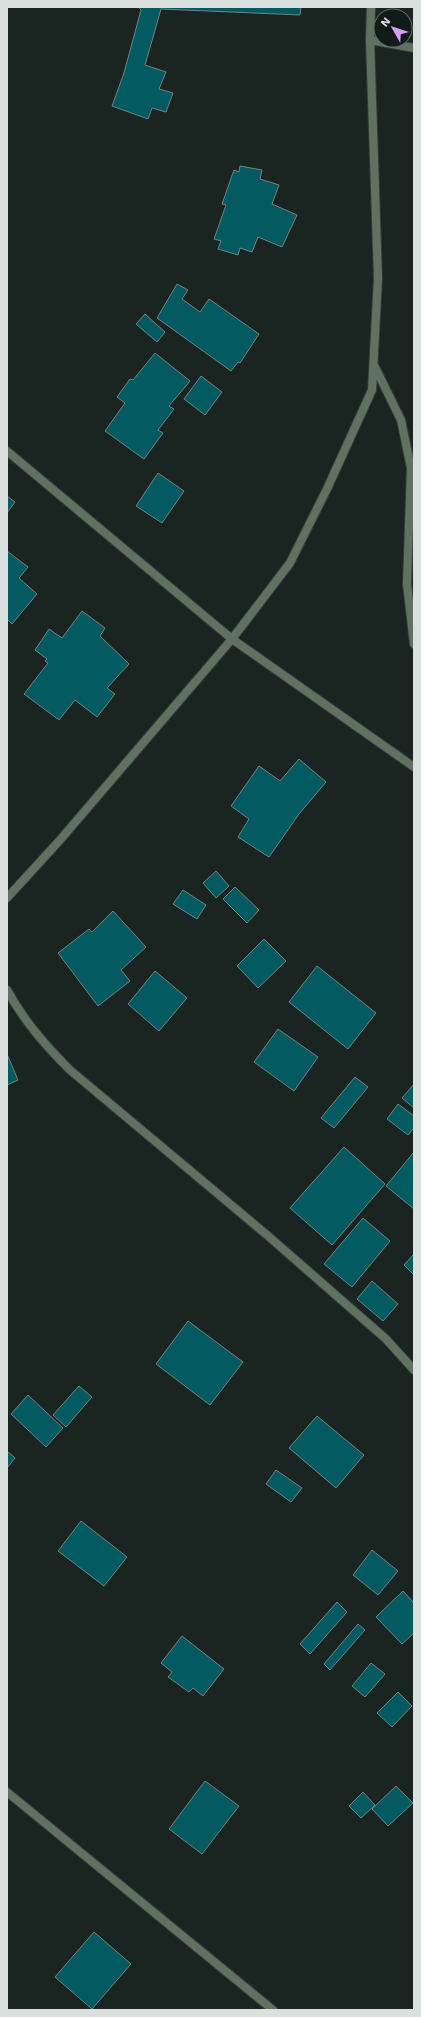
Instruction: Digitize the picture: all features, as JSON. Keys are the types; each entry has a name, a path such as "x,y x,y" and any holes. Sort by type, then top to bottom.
{"street":[{"path":"7,898 60,840 232,639 290,563 327,489 372,390 378,278 370,40 371,7"},
{"path":"370,40 414,48"},
{"path":"374,364 401,420 411,468 407,584 414,644"},
{"path":"7,451 232,639 414,767"},
{"path":"7,990 21,1015 34,1032 70,1070 267,1235 386,1339 414,1370"},
{"path":"7,1792 273,2010"}],"building":[{"path":"138,7 301,7 300,15 161,9 145,65 166,72 159,89 173,93 166,112 152,108 148,119 112,106 124,73 141,10"},
{"path":"240,166 262,170 260,179 279,185 272,204 297,215 282,247 258,237 252,252 240,248 238,255 218,249 221,241 214,239 226,205 222,204 234,170 239,172"},
{"path":"177,284 188,290 182,299 200,312 209,299 259,334 240,363 238,362 231,371 157,318"},
{"path":"145,314 165,332 157,342 136,324"},
{"path":"155,353 190,381 169,406 174,409 158,430 163,433 144,459 105,431 125,403 117,397 130,379 133,380"},
{"path":"201,376 222,392 205,415 184,399"},
{"path":"158,473 184,491 162,523 136,506"},
{"path":"7,496 15,502 7,513"},
{"path":"7,551 28,567 19,578 37,594 12,624 7,619"},
{"path":"82,611 105,628 100,636 129,664 107,688 115,694 97,717 75,700 59,720 24,694 48,663 45,661 47,659 35,650 49,629 62,638"},
{"path":"299,759 326,782 299,814 269,857 238,837 249,819 231,806 259,766 280,781"},
{"path":"216,871 229,886 216,898 203,883"},
{"path":"235,887 259,910 247,923 223,899"},
{"path":"183,890 206,905 197,919 173,904"},
{"path":"113,911 146,947 121,970 130,981 98,1006 58,953 89,929 92,932"},
{"path":"264,939 286,961 258,988 237,966"},
{"path":"317,966 376,1013 348,1049 289,1002"},
{"path":"155,971 187,998 159,1031 128,1004"},
{"path":"278,1029 318,1057 294,1091 254,1062"},
{"path":"7,1054 18,1080 7,1085"},
{"path":"355,1077 368,1087 334,1128 321,1118"},
{"path":"414,1084 414,1108 402,1098"},
{"path":"398,1104 414,1116 414,1128 408,1135 387,1119"},
{"path":"344,1147 385,1184 332,1245 290,1208"},
{"path":"414,1152 414,1209 386,1186"},
{"path":"363,1218 390,1241 352,1287 324,1264"},
{"path":"414,1254 414,1275 404,1265"},
{"path":"372,1281 398,1304 383,1321 357,1299"},
{"path":"188,1321 243,1362 210,1405 156,1364"},
{"path":"79,1386 92,1397 66,1427 53,1415"},
{"path":"28,1395 63,1428 46,1447 11,1414"},
{"path":"317,1416 364,1455 336,1488 289,1448"},
{"path":"7,1451 15,1458 7,1468"},
{"path":"276,1470 302,1488 291,1502 266,1484"},
{"path":"81,1521 127,1557 104,1586 58,1551"},
{"path":"372,1550 398,1571 378,1595 353,1575"},
{"path":"403,1591 414,1603 414,1633 402,1644 376,1617"},
{"path":"337,1602 347,1612 310,1654 300,1644"},
{"path":"358,1624 365,1630 330,1670 324,1664"},
{"path":"182,1636 224,1669 203,1696 193,1688 189,1692 168,1677 172,1672 161,1663"},
{"path":"371,1663 385,1674 365,1697 352,1686"},
{"path":"398,1692 412,1706 392,1727 377,1713"},
{"path":"205,1781 239,1806 202,1854 169,1829"},
{"path":"396,1786 413,1803 388,1826 372,1809"},
{"path":"363,1792 375,1805 361,1818 349,1806"},
{"path":"94,1932 131,1964 92,2009 55,1977"}]}
